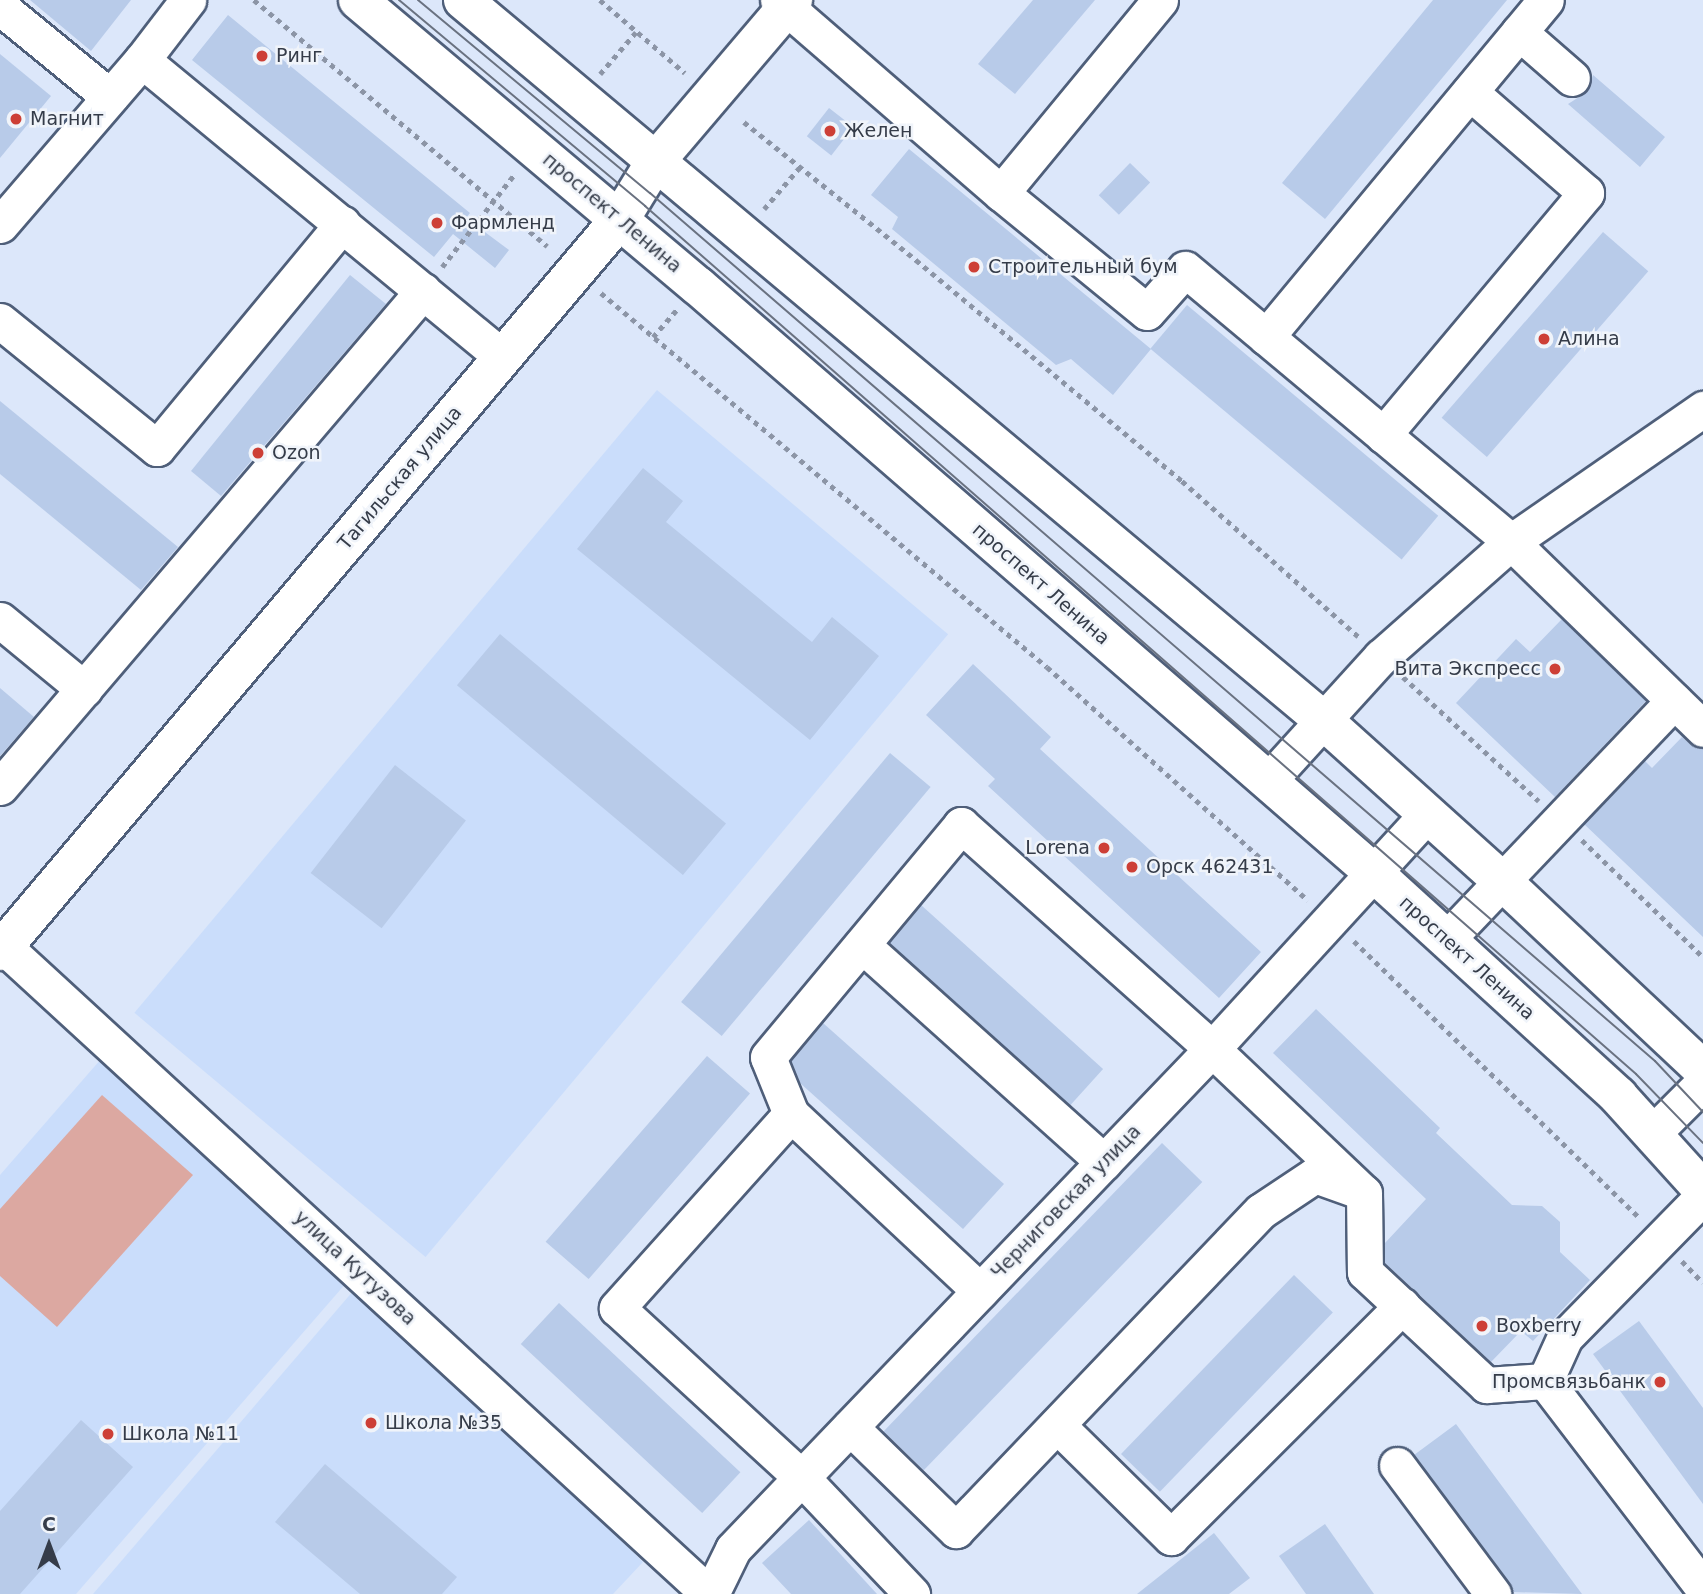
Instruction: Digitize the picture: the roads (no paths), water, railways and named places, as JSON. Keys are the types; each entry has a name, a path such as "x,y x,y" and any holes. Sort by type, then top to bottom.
{"main road":[{"name":"проспект Ленина","path":"358,0 620,219 1374,873 1618,1096 1703,1190"},
{"path":"463,0 1323,720 1501,880 1703,1070"},
{"name":"Тагильская улица","path":"1,947 620,219 655,162 786,3"}],"street":[{"path":"0,225 142,60 188,0"},
{"path":"1001,193 1160,0"},
{"path":"1266,337 1546,0"},
{"path":"786,3 1001,193 1147,312 1185,269 1511,542 1703,729"},
{"path":"0,7 110,97"},
{"path":"1519,32 1572,78"},
{"path":"142,60 502,357"},
{"path":"1383,435 1586,193 1470,92"},
{"path":"0,321 157,448 342,224"},
{"path":"0,787 423,291"},
{"path":"1268,781 1381,657 1511,542 1703,408"},
{"path":"0,620 84,689"},
{"path":"1447,940 1501,880 1674,701"},
{"name":"Черниговская улица","path":"710,1594 733,1549 1212,1049 1427,814"},
{"path":"980,1291 791,1114 768,1057 961,825 1212,1049 1364,1193 1365,1272 1486,1385 1545,1381"},
{"path":"862,945 1104,1162"},
{"name":"улица Кутузова","path":"1,947 710,1594"},
{"path":"1652,1134 1703,1083"},
{"path":"791,1114 617,1308 802,1478 912,1594"},
{"path":"850,1427 956,1530 1261,1211 1315,1175 1364,1193"},
{"path":"1545,1381 1565,1337 1703,1196"},
{"path":"1057,1425 1171,1537 1402,1306"},
{"path":"1545,1381 1703,1588"},
{"path":"1397,1465 1493,1594"}],"tram line":[{"path":"399,0 645,206 1636,1074 1703,1143"},
{"path":"418,0 650,193 1655,1061 1703,1112"}],"place":[{"name":"Ринг","path":"262,56"},
{"name":"Магнит","path":"16,119"},
{"name":"Желен","path":"830,131"},
{"name":"Фармленд","path":"437,223"},
{"name":"Строительный бум","path":"974,267"},
{"name":"Алина","path":"1544,339"},
{"name":"Ozon","path":"258,453"},
{"name":"Вита Экспресс","path":"1555,669"},
{"name":"Lorena","path":"1104,848"},
{"name":"Орск 462431","path":"1132,867"},
{"name":"Boxberry","path":"1482,1326"},
{"name":"Промсвязьбанк","path":"1660,1382"},
{"name":"Школа №35","path":"371,1423"},
{"name":"Школа №11","path":"108,1434"}]}
